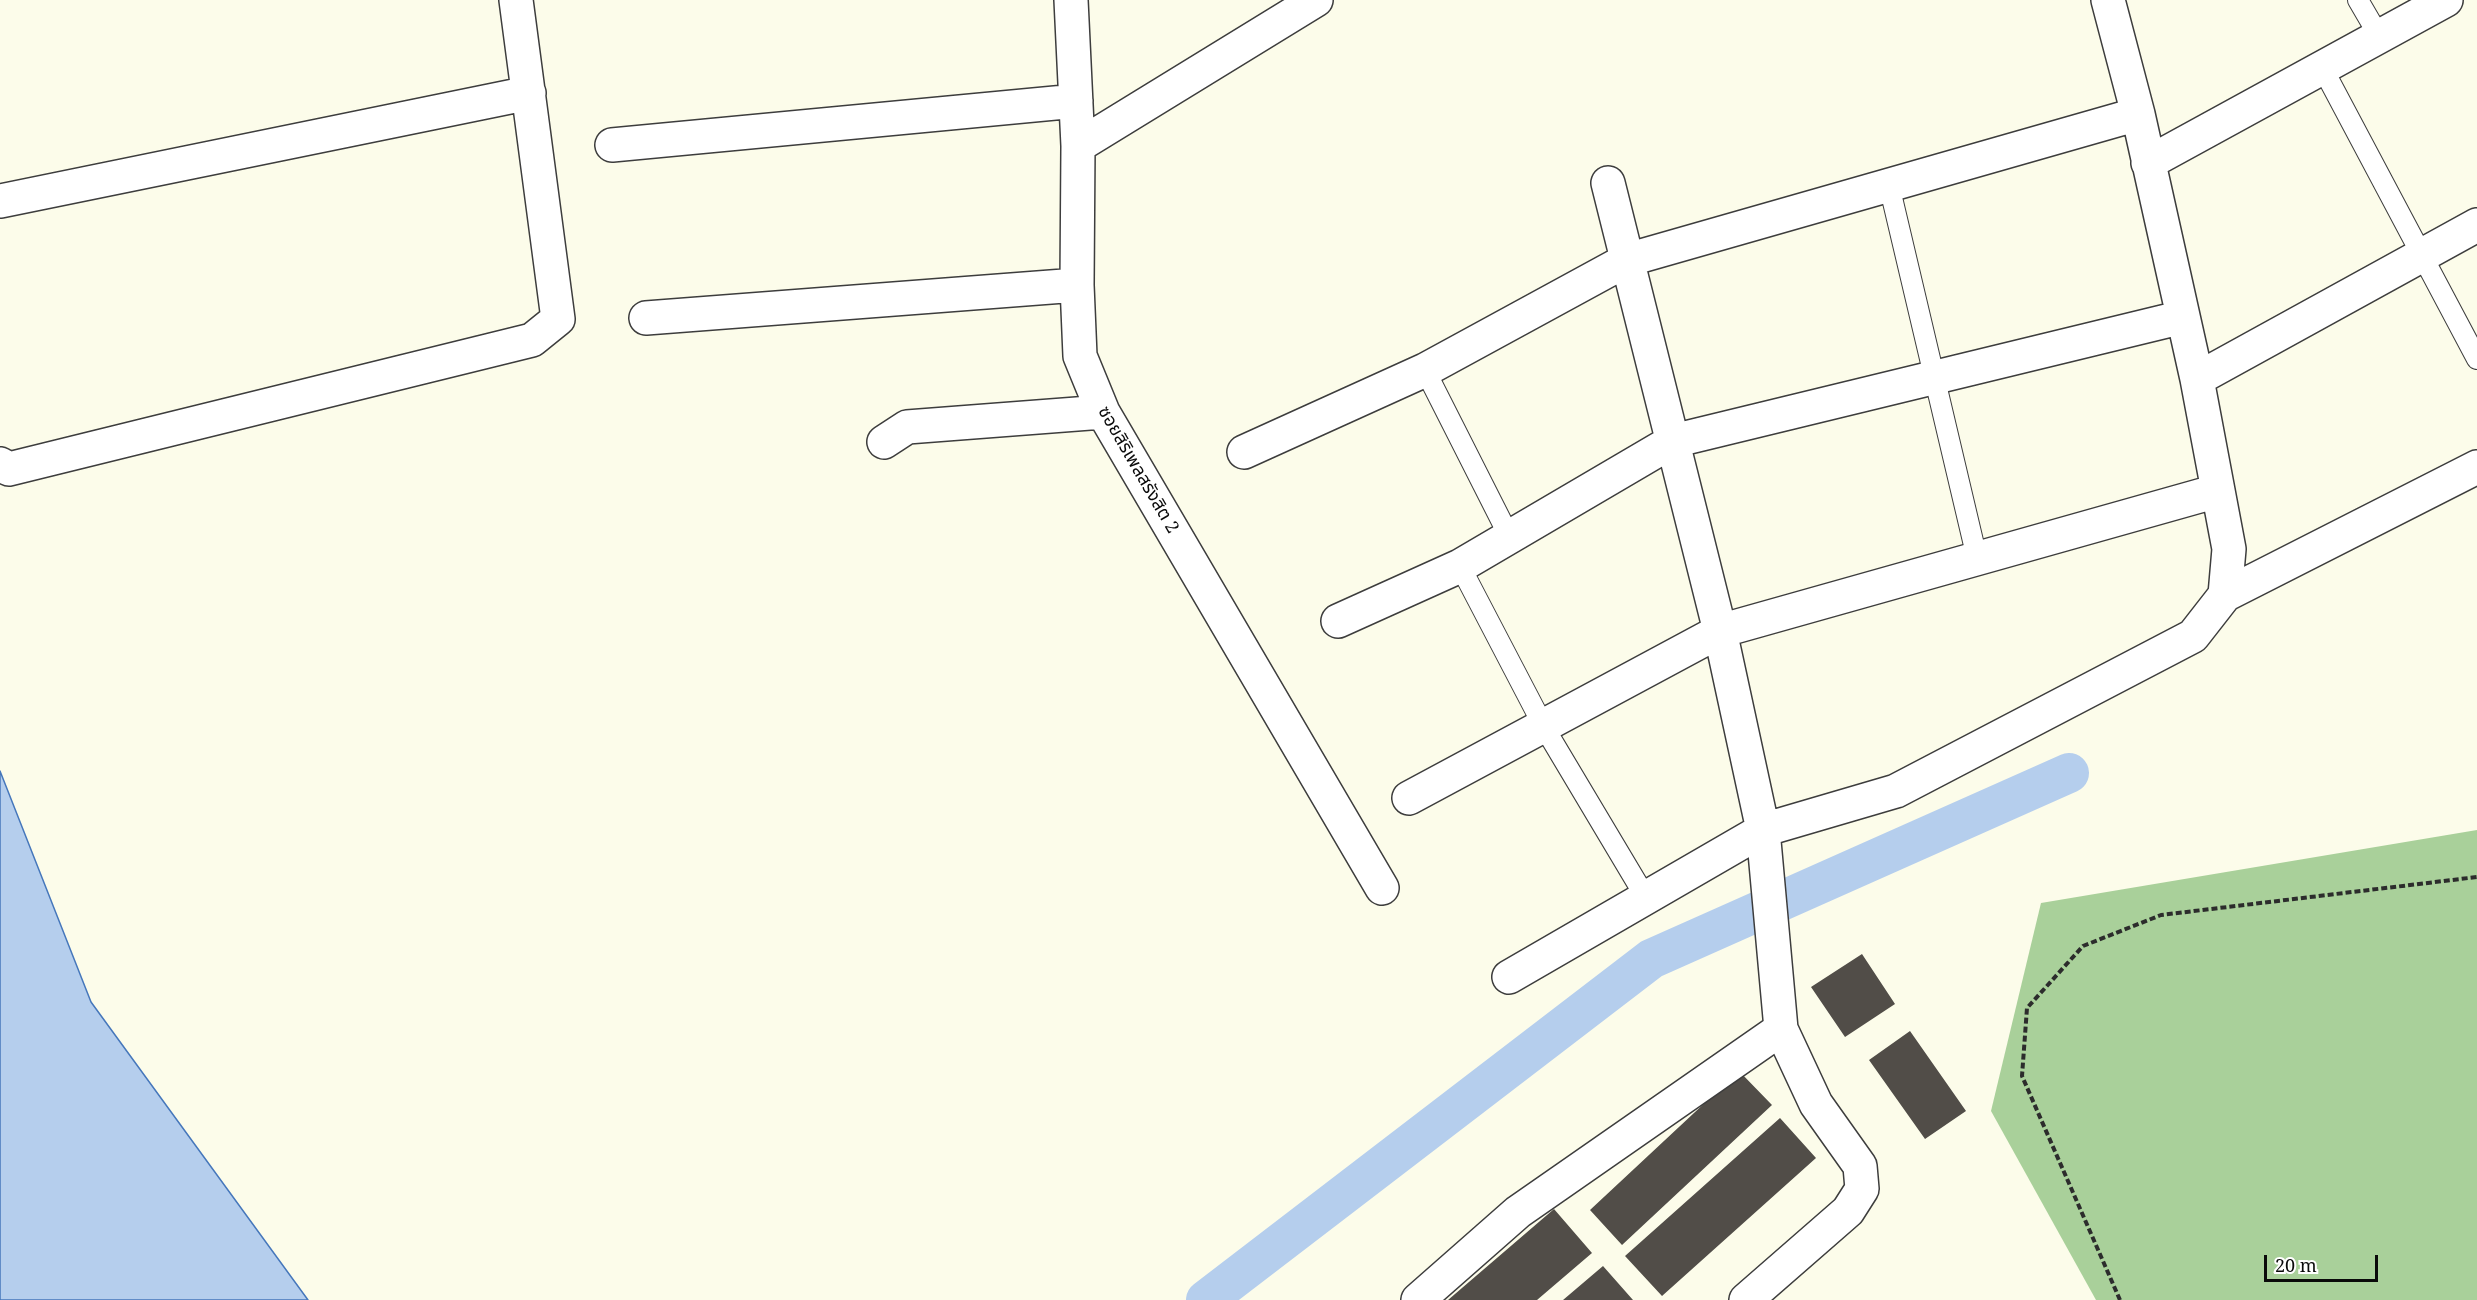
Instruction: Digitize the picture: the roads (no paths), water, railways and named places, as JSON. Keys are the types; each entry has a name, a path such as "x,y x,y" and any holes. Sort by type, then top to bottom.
{"street":[{"path":"0,464 9,469 532,340 558,319 516,0"},
{"name":"ซอยสิริเพลสรังสิต 2","path":"1071,0 1078,146 1077,285 1080,356 1103,412 1382,888"},
{"path":"1078,146 1316,0"},
{"path":"2108,0 2138,114 2197,379 2229,549 2225,595"},
{"path":"2148,163 2446,0"},
{"path":"0,201 529,93"},
{"path":"612,145 1076,101"},
{"path":"1244,452 1425,370 1627,260 2138,114"},
{"path":"1608,183 1720,631 1763,830 1781,1029 1816,1104 1860,1166 1862,1189 1848,1211 1746,1300"},
{"path":"2197,379 2477,225"},
{"path":"646,318 1077,285"},
{"path":"1338,621 1460,566 1672,441 2183,317"},
{"path":"884,442 908,427 1103,412"},
{"path":"1509,977 1763,830 1896,791 2193,636 2225,595 2477,467"},
{"path":"1409,798 1720,631 2217,491"},
{"path":"1418,1300 1518,1212 1781,1029"}],"lane":[{"path":"2358,0 2379,36"},
{"path":"2322,67 2477,359"},
{"path":"1890,186 1977,558"},
{"path":"1425,370 1510,537"},
{"path":"1460,566 1544,727 1646,898"}],"water":[{"path":"0,771 91,1002 308,1300 0,1300"}],"waterway":[{"path":"1206,1300 1651,959 2069,773"}]}
